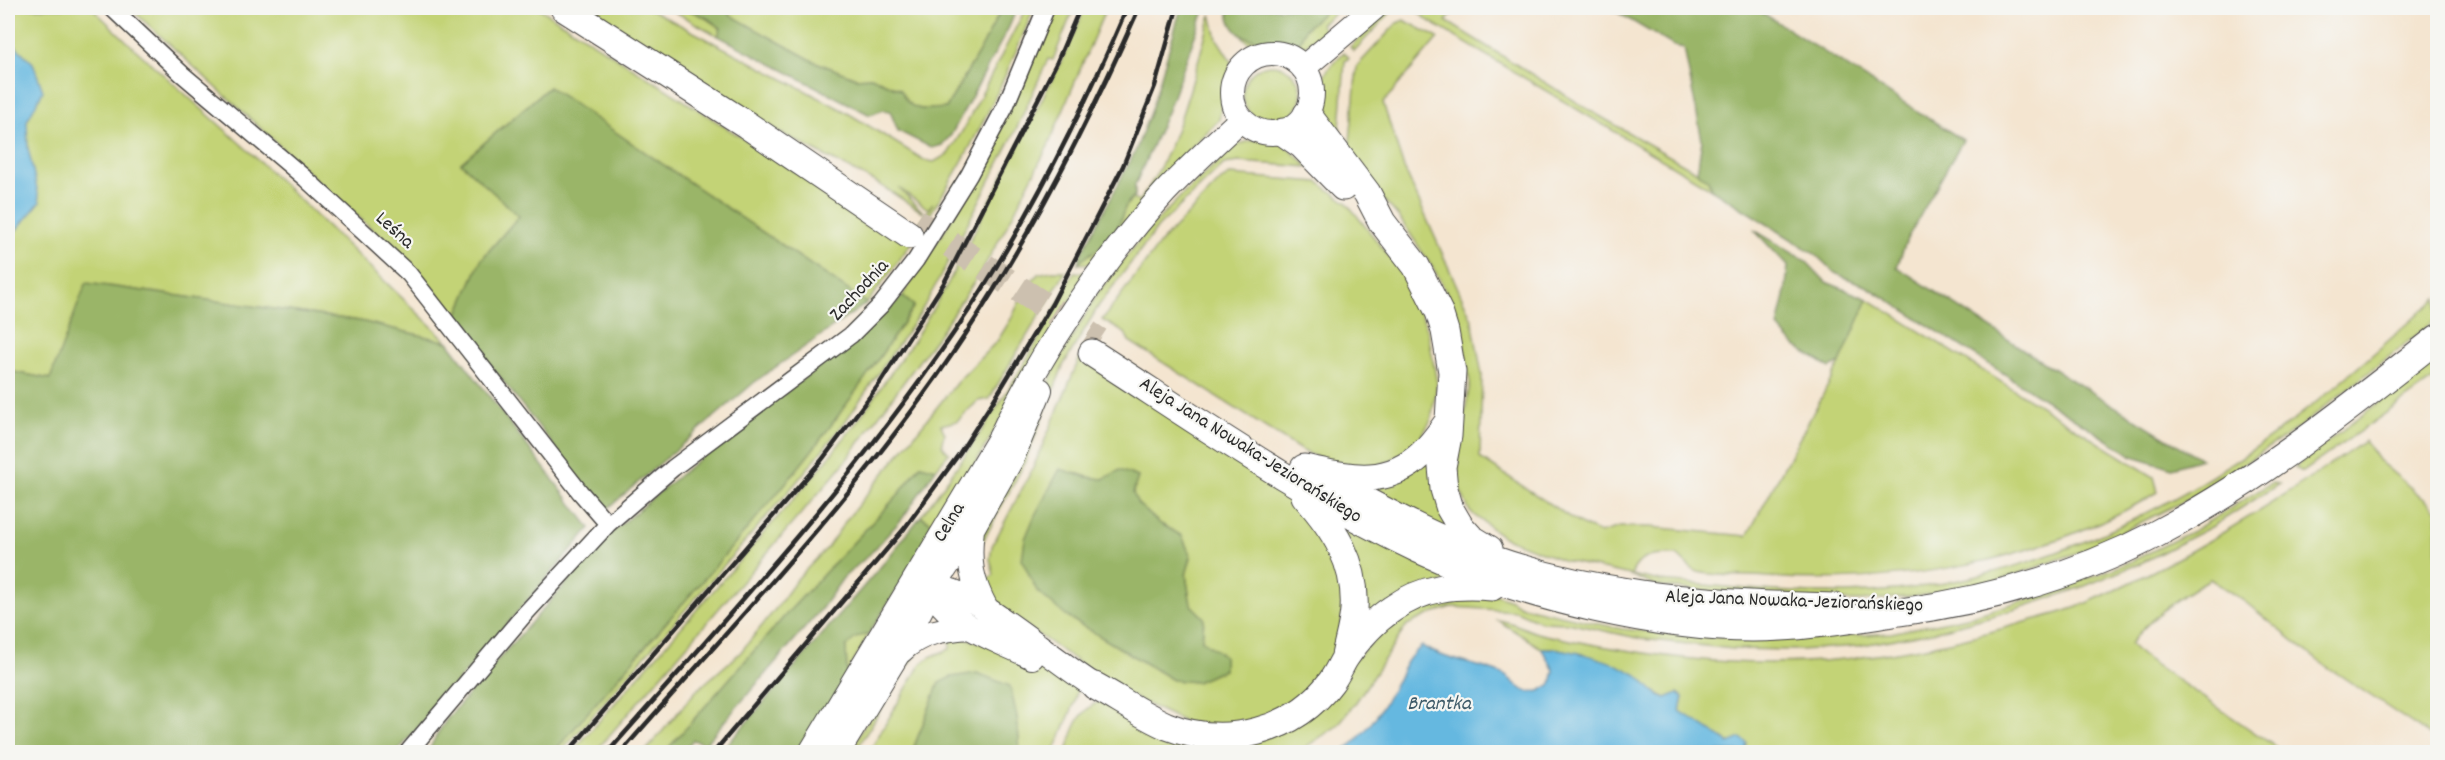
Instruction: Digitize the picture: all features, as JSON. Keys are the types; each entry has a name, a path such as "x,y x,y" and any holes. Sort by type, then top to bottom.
{"main road":[{"path":"564,8 913,229"},
{"path":"1307,114 1367,193 1382,222 1416,266 1439,312 1452,372 1449,436 1442,467 1444,489 1450,509 1460,526 1471,538 1525,580"},
{"path":"1283,132 1302,145 1356,202 1382,222"},
{"name":"Aleja Jana Nowaka-Jeziorańskiego","path":"1096,347 1421,550 1525,580 1694,601 1866,608 1938,607 1987,597 2106,558 2195,513 2275,461 2333,420 2438,338"},
{"path":"1300,476 1375,478 1411,464 1434,442 1448,422"},
{"path":"1300,476 1331,526 1346,558 1352,579 1354,610 1345,659"},
{"path":"1089,682 1152,718 1175,728 1212,736 1241,735 1259,731 1283,722 1307,706 1331,682 1363,636 1392,609 1416,595 1452,585 1525,580"}],"street":[{"name":"Leśna","path":"112,8 182,74 306,179 409,274 579,492 608,524"},
{"name":"Zachodnia","path":"439,717 523,616 608,524 673,468 851,335 882,305 916,260 969,175 1005,107 1046,8"},
{"path":"1303,68 1374,8"},
{"path":"1273,53 1292,59 1303,68 1311,83 1312,94 1307,114 1297,125 1283,132 1274,134 1256,130 1241,119 1232,101 1235,78 1244,64 1254,57 1273,53"},
{"name":"Celna","path":"811,753 1000,438 1021,394 1052,343 1086,293 1165,192 1241,119"},
{"name":"Celna","path":"838,753 897,655 931,590 973,527 1012,458 1040,389 1086,293"},
{"path":"973,527 969,553 972,576 987,610"},
{"path":"934,549 928,577 931,590 945,609 969,627 1051,667 1089,682"},
{"path":"893,619 909,602 931,590 942,589 956,592 987,610 1089,682"},
{"path":"897,655 921,636 940,629 969,627"},
{"path":"408,753 439,717"},
{"path":"419,753 439,717"}],"green space":[{"path":"8,8 92,8 252,154 448,342 360,321 87,283 50,379 8,371"},
{"path":"130,8 539,8 819,187 916,229 933,203 928,209 899,188 924,213 877,183 779,132 581,8 648,8 846,112 924,160 934,162 948,154 963,130 1026,8 1034,8 1000,88 962,162 918,233 867,303 549,87 461,163 519,216 481,260 455,320 429,284 396,250"},
{"path":"668,8 683,9 703,16 721,29 718,36"},
{"path":"685,8 724,8 730,15 813,61 856,78 871,77 901,90 908,103 913,106 931,109 946,108 1002,8 1017,8 951,135 942,145 932,148 898,131 890,111 883,110 870,115 718,36 721,28 707,18"},
{"path":"724,8 1002,8 946,108 924,109 908,102 900,89 871,77 856,78 813,61 730,15"},
{"path":"1054,8 1074,8 1053,60 1048,59 1015,132 920,313 845,422 795,484 561,752 554,752 787,479 831,423 914,306 902,296 946,228 986,159"},
{"path":"1085,8 1106,8 1048,146 981,272 936,338 842,466 595,752 572,752 818,471 856,423 914,340 947,285 1069,46"},
{"path":"1181,8 1205,8 1168,110 1135,185 1135,195 1111,238 1078,264 1079,258 1135,152 1152,107"},
{"path":"1228,8 1326,8 1305,29 1300,42 1294,42 1258,40 1243,36 1232,26"},
{"path":"1326,8 1341,8 1321,24 1325,31 1305,46 1288,48 1252,45 1239,34 1261,41 1288,43"},
{"path":"1413,8 1458,8 1446,21 1596,114 1697,172 1708,180 1711,189 1427,20"},
{"path":"1610,8 1755,8 1963,140 1907,239 1897,267 2044,363 2201,459 2172,468 2133,456 1868,287 1835,273 1815,254 1711,189 1708,180 1697,172 1702,140 1684,48 1674,46"},
{"path":"1387,10 1392,11 1354,51 1350,47"},
{"path":"1211,14 1217,39 1231,61 1219,120 1189,150 1096,263 1078,264 1105,243 1130,200 1135,195 1134,200 1139,201 1152,182 1174,137 1183,112"},
{"path":"1404,20 1438,38 1383,103 1404,168 1472,320 1482,375 1480,458 1580,524 1600,533 1620,527 1650,527 1747,536 1840,363 1868,299 2154,477 2158,492 2113,516 2067,536 2019,552 1919,573 1818,579 1706,574 1690,567 1677,555 1670,555 1644,559 1634,568 1631,575 1660,581 1753,589 1846,593 1909,588 1972,577 2033,561 2092,538 2150,511 2206,480 2259,445 2310,407 2437,298 2437,319 2298,428 2196,495 2085,550 1994,582 1960,591 1906,597 1861,601 1797,600 1656,586 1630,575 1562,560 1505,538 1470,512 1458,485 1458,451 1470,383 1460,320 1438,276 1399,217 1359,172 1349,152 1357,66 1397,23"},
{"path":"1344,52 1349,58 1345,61 1339,141 1319,114 1325,74"},
{"path":"1266,65 1278,65 1293,73 1301,88 1301,100 1293,115 1278,123 1266,123 1251,115 1243,100 1243,88 1251,73"},
{"path":"549,87 867,303 756,381 605,511 455,320 481,260 519,216 461,163"},
{"path":"1253,140 1280,141 1309,167 1239,162 1224,164 1158,227 1099,305 1064,364 1024,464 981,545 974,552 1033,426 1056,365 1099,291 1147,231 1181,196 1236,145"},
{"path":"1230,175 1318,182 1346,202 1408,280 1428,332 1437,383 1431,420 1416,446 1371,468 1326,461 1301,450 1129,341 1125,333 1102,320 1161,242 1221,180"},
{"path":"1754,230 1806,261 1826,282 1868,299 1840,363 1830,368 1795,346 1778,327 1785,296 1788,266"},
{"path":"1066,271 989,399 978,401 957,421 941,425 945,434 942,444 949,453 936,469 920,465 898,495 791,609 665,752 645,752 696,691 740,653 798,578 827,548 847,519 958,381 998,340 1027,286 1038,274"},
{"path":"1074,272 1087,273 938,527 921,516 1004,397"},
{"path":"86,283 360,321 448,342 590,528 397,752 8,752 8,371 50,379"},
{"path":"902,296 914,306 816,446 554,752 428,752 447,719 612,532 701,457 869,328"},
{"path":"1080,357 1294,495 1346,574 1340,644 1325,670 1302,696 1275,716 1242,727 1187,723 1122,692 1004,611 980,583 994,575 990,559 992,546 1033,468","holes":["1074,472 1106,479 1138,477 1132,493 1138,504 1159,523 1182,536 1191,557 1186,575 1191,605 1204,618 1202,641 1224,656 1224,670 1196,682 1173,680 1066,616"]},
{"path":"2437,357 2437,377 2302,472 2295,467"},
{"path":"2365,441 2378,460 2437,510 2437,746 2435,739 2317,660 2244,601 2210,579 2167,607 2147,624 2130,644 2141,655 2283,752 1752,752 1714,734 1680,711 1683,697 1678,693 1666,698 1649,689 1638,676 1555,648 1541,648 1497,620 1509,622 1539,634 1600,646 1674,657 1734,662 1775,663 1858,658 1941,644 2077,607 2121,587 2229,529"},
{"path":"1427,457 1453,536 1359,487"},
{"path":"921,465 936,469 902,519 869,555 843,578 822,608 705,744 693,740 683,752 665,752 791,609 898,495"},
{"path":"1060,469 1086,477 1103,479 1120,470 1138,477 1133,493 1138,504 1159,523 1182,536 1191,557 1186,575 1191,605 1204,618 1202,640 1224,656 1224,670 1196,682 1173,680 1066,616 1037,591 1022,560 1025,539"},
{"path":"2271,483 2279,484 2213,526 2143,562 2080,588 2013,610 1933,632 1857,646 1800,650 1733,649 1642,639 1568,623 1541,622 1516,611 1452,607 1407,625 1356,702 1337,726 1298,752 1067,752 1078,722 1087,710 1100,701 1230,746 1360,654 1410,604 1489,592 1520,606 1622,629 1707,637 1802,639 1891,633 1972,616 2058,590 2128,563 2195,530"},
{"path":"921,516 938,527 868,635 855,638 846,648 847,674 804,752 721,752 888,558"},
{"path":"1336,517 1455,575 1362,628"},
{"path":"949,634 982,643 1015,656 1077,689 1075,702 1054,752 1020,752 1017,717 939,683 912,752 869,752 920,665 930,657 950,649"},
{"path":"861,635 868,635 847,674 846,648 852,640"},
{"path":"918,652 855,752 849,752 905,658"},
{"path":"977,673 1010,686 1017,717 1020,752 912,752 939,683 951,677"}],"water":[{"path":"8,39 33,63 43,91 27,121 28,148 40,202 8,240"},
{"name":"Brantka","path":"1422,646 1441,655 1502,674 1529,692 1538,691 1551,684 1554,670 1541,648 1577,652 1604,660 1637,675 1660,696 1666,698 1678,693 1683,697 1680,711 1729,743 1741,738 1747,743 1746,750 1752,752 1342,752 1358,739 1371,723 1408,661"}],"tunnel":[{"path":"916,222 1099,341"}],"railway":[{"path":"568,752 821,461 880,383 944,283 1057,62 1080,8"},
{"path":"608,752 832,495 955,331 1004,254 1049,174 1090,92 1127,8"},
{"path":"621,752 800,550 844,498 927,391 990,296 1037,216 1080,134 1139,8"},
{"path":"714,752 904,529 959,454 992,403 1052,304 1123,166 1155,86 1177,8"}]}
